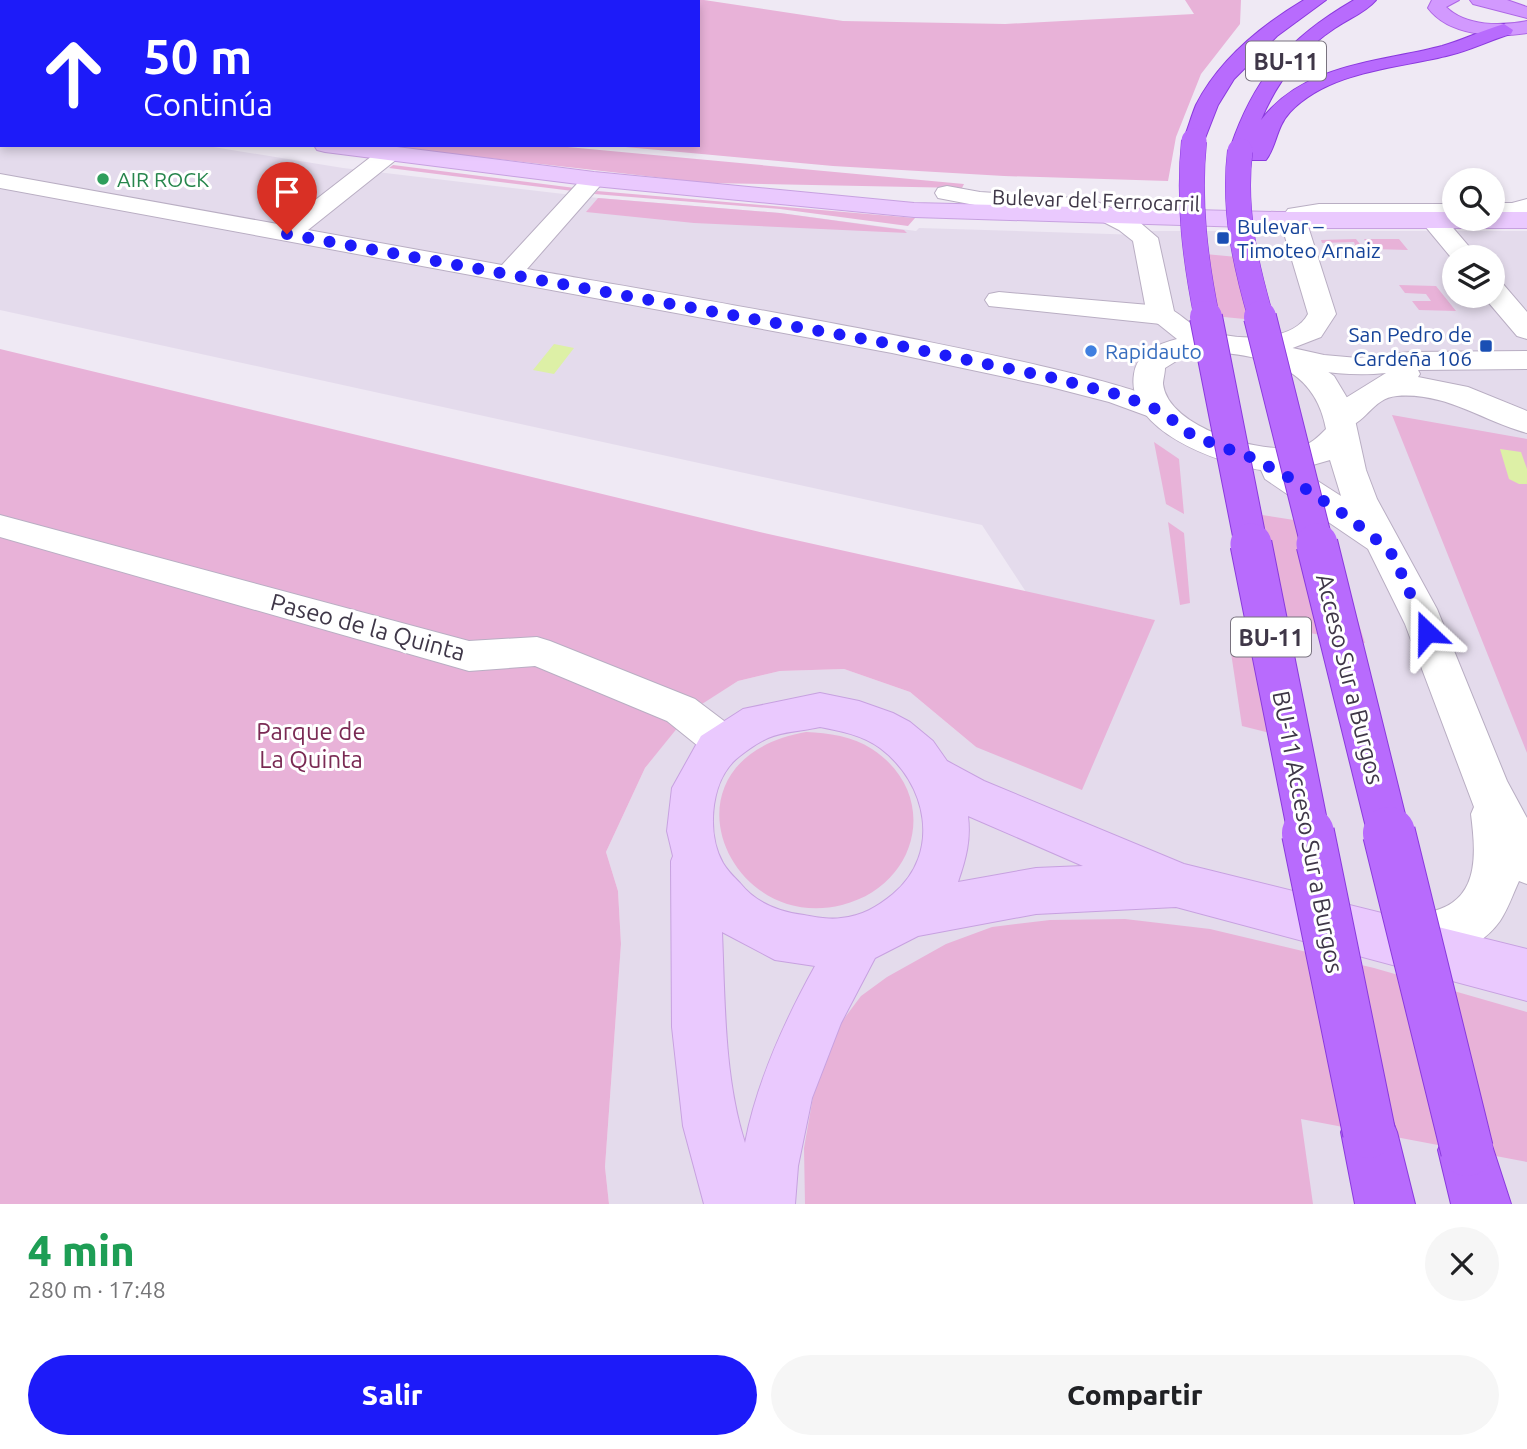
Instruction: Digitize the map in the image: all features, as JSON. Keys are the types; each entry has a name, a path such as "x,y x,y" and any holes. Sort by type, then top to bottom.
{"highway":[{"name":"BU-11 Acceso Sur a Burgos","path":"1317,0 1288,17 1267,34 1224,79 1208,103 1194,141 1190,185 1191,229 1199,281 1353,1059 1384,1202"},
{"name":"BU-11","path":"1249,153 1260,94 1282,65 1321,27 1367,0"},
{"path":"1249,153 1281,111 1309,87 1366,68 1444,51 1504,30"},
{"path":"1208,103 1212,76 1244,31"},
{"name":"Acceso Sur a Burgos","path":"1249,153 1267,273 1255,299 1478,1188"}],"main road":[{"path":"1479,0 1527,13"},
{"path":"1440,1 1437,8 1447,18 1473,26 1504,30 1527,27"},
{"name":"Bulevar del Ferrocarril","path":"340,147 594,179 914,210 1293,220 1442,217"},
{"name":"Bulevar del Ferrocarril","path":"738,192 947,193 1442,217"},
{"name":"Bulevar del Ferrocarril","path":"1505,218 1527,219"},
{"path":"695,859 719,898 737,915 758,929 807,943 833,944 858,940 886,929 909,914 937,879 945,858 947,815 932,775 916,754 897,736 848,714 794,711 756,723 722,742 706,762 695,784 689,808 689,834 695,859 699,1027 711,1126 734,1204"},
{"path":"932,775 968,795 1182,886 1396,939 1527,975"},
{"path":"909,914 1035,891 1182,886"},
{"path":"765,1204 768,1168 780,1106 818,1012 858,940"}],"street":[{"path":"1485,1 1504,0"},
{"path":"287,234 389,154"},
{"path":"508,274 594,179"},
{"path":"0,181 878,341 1049,377 1120,395 1161,411 1193,436 1250,457 1318,496 1388,549"},
{"path":"947,193 980,199 1081,204 1099,208 1115,217 1145,237 1161,316"},
{"path":"1505,210 1514,211 1527,206"},
{"path":"1049,377 1109,378 1133,374 1150,368 1160,357 1173,349 1195,344 1246,347 1288,341 1311,330 1322,314 1293,220"},
{"path":"999,300 1161,316 1187,333 1324,364 1358,367 1439,360 1527,360"},
{"path":"1505,304 1527,330"},
{"path":"1246,347 1299,366 1321,381 1335,398 1352,481 1418,609 1490,795 1527,862"},
{"path":"1250,457 1288,459 1316,454 1329,445 1356,406 1382,387 1439,360"},
{"path":"1150,368 1150,392 1161,411"},
{"path":"1382,387 1428,386 1449,391 1527,423"},
{"name":"Paseo de la Quinta","path":"0,526 469,656 537,651 681,710 722,742"},
{"path":"1396,939 1440,934 1464,924 1486,902 1497,880 1499,852 1490,795"}],"shaded area":[{"path":"0,147 213,147 343,168 598,198 780,213 916,231 919,228 1141,235 1137,231 1527,231 1527,1204 609,1204 605,1167 621,944 618,891 606,852 645,768 691,710 738,681 780,671 844,669 910,692 976,747 1155,620 1026,592 982,525 0,310"},
{"path":"554,344 574,348 554,374 533,370"},
{"path":"1500,449 1521,452 1527,469 1527,484 1519,484 1509,479"}],"green space":[{"path":"700,0 843,21 1005,24 1194,14 1185,0 1241,0 1240,24 1201,74 1176,137 1168,181 1004,176 833,166 626,147 700,147"},
{"path":"393,147 567,147 964,184 962,188 707,183"},
{"path":"393,165 575,188 573,191 389,168"},
{"path":"597,191 915,218 908,226 780,209 594,194"},
{"path":"598,198 780,213 904,230 907,233 694,223 586,212"},
{"path":"1356,239 1363,248 1370,248 1364,239 1399,239 1408,250 1373,249 1378,258 1359,256 1354,242 1322,243 1321,240"},
{"path":"1184,252 1258,259 1275,322 1194,314"},
{"path":"1399,285 1436,286 1442,294 1442,308 1454,308 1456,311 1419,310 1412,301 1431,301 1426,294 1405,293"},
{"name":"Parque de La Quinta","path":"0,349 764,533 1155,620 1082,790 976,747 910,692 844,669 780,671 738,681 691,711 645,768 606,852 618,891 621,944 605,1167 609,1204 0,1204"},
{"path":"1392,415 1527,439 1527,753"},
{"path":"1154,442 1179,459 1184,514 1166,504"},
{"path":"1229,510 1294,520 1307,531 1346,584 1365,643 1249,622"},
{"path":"1168,522 1184,533 1190,603 1180,605"},
{"path":"1230,646 1260,652 1274,734 1242,726"},
{"path":"806,732 840,736 872,749 894,768 907,790 913,813 912,837 904,859 889,879 868,895 842,905 801,907 766,894 739,870 723,839 720,806 731,774 759,748"},
{"path":"1125,919 1210,929 1374,968 1527,1012 1527,1162 1301,1119 1313,1204 805,1204 804,1148 813,1097 837,1028 861,996 887,977 946,944 992,927 1050,920"}],"place":[{"name":"AIR ROCK","path":"103,179"},
{"name":"Bulevar – Timoteo Arnaiz","path":"1223,238"},
{"name":"San Pedro de Cardeña 106","path":"1486,346"},
{"name":"Rapidauto","path":"1091,351"}],"route":[{"path":"287,234 891,344 1049,377 1144,403 1161,411 1193,436 1227,451 1250,457 1285,475 1348,517 1388,549 1427,632"}]}
